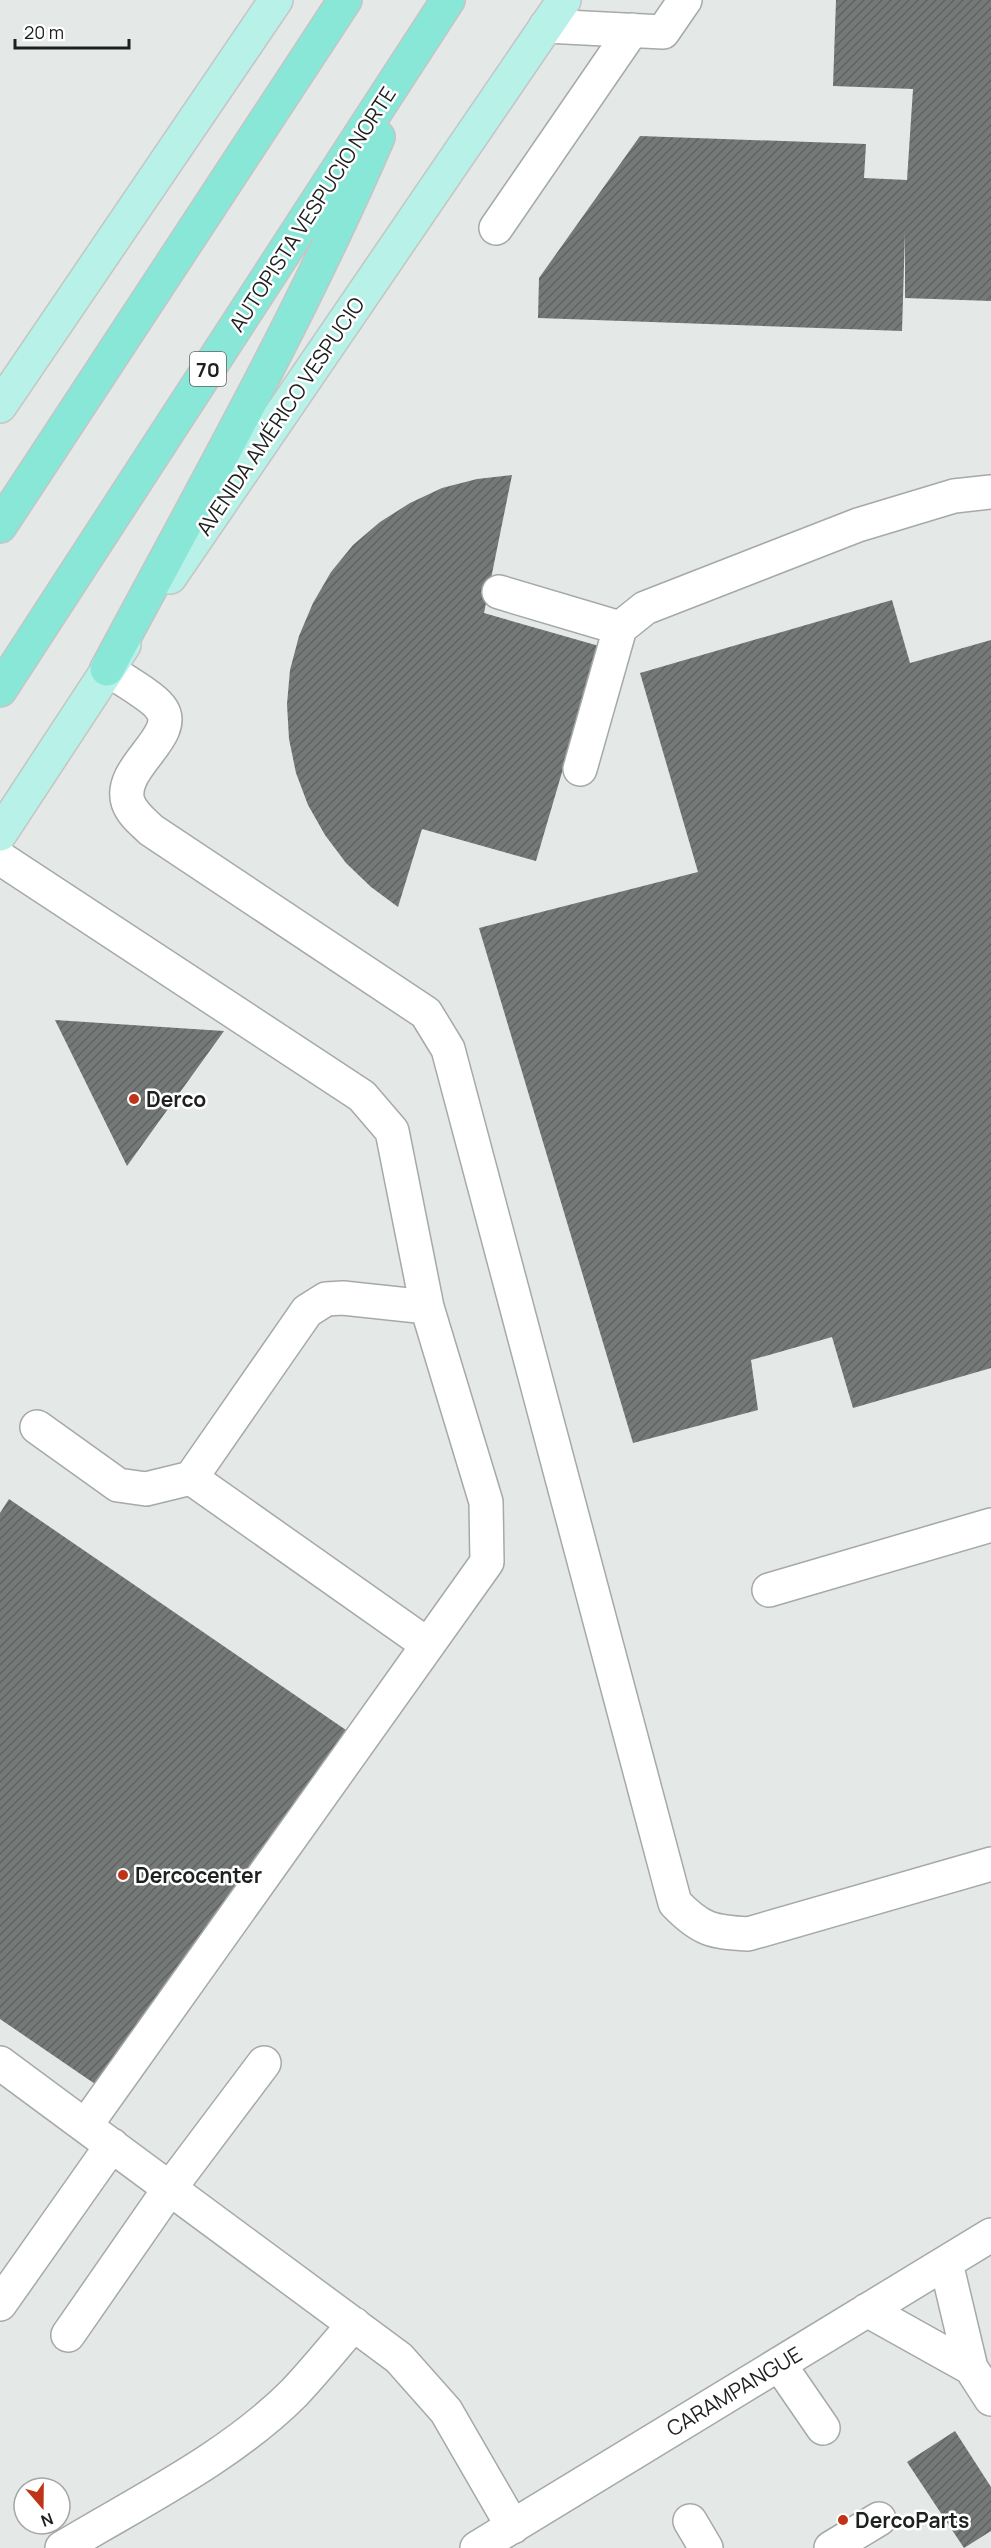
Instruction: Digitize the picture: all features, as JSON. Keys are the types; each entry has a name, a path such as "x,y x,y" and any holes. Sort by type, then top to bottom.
{"highway":[{"path":"0,526 345,0"},
{"name":"AUTOPISTA VESPUCIO NORTE","path":"0,690 448,0"},
{"path":"107,669 214,474 298,312 417,49"}],"main road":[{"path":"0,406 276,0"},
{"name":"AVENIDA AMÉRICO VESPUCIO","path":"0,834 107,669 555,13"}],"street":[{"path":"555,13 632,30 663,32 685,0"},
{"path":"496,228 632,30"},
{"path":"580,769 620,628 645,608 858,525 954,496 991,492"},
{"path":"499,592 620,628"},
{"path":"107,669 160,707 165,718 163,733 141,760 129,783 128,800 134,813 152,830 426,1013 448,1049 675,1903 694,1923 720,1932 748,1934 991,1864"},
{"path":"0,858 362,1096 392,1131 427,1307 486,1502 487,1562 86,2125"},
{"path":"37,1427 118,1485 146,1489 191,1478 307,1311 326,1299 343,1298 427,1307"},
{"path":"191,1478 428,1645"},
{"path":"769,1590 991,1525"},
{"path":"0,2063 399,2358 446,2411 513,2527"},
{"path":"68,2335 170,2188 264,2063"},
{"path":"0,2304 112,2145"},
{"name":"CARAMPANGUE","path":"477,2548 991,2235"},
{"path":"946,2263 971,2368 991,2399"},
{"path":"867,2310 971,2368"},
{"path":"62,2548 193,2470 249,2431 293,2394 354,2324"},
{"path":"779,2364 823,2428"},
{"path":"831,2548 879,2519"},
{"path":"690,2521 706,2548"}],"building":[{"path":"836,0 991,0 991,301 905,298 905,233 902,331 538,318 539,278 640,136 866,144 864,178 907,180 913,89 833,86"},
{"path":"512,475 484,613 599,646 536,861 422,829 398,907 371,887 346,863 325,835 308,805 296,773 289,739 287,704 290,670 299,636 313,603 331,572 353,545 380,522 410,503 442,488 477,479"},
{"path":"892,600 910,663 991,640 991,1368 853,1408 832,1337 751,1360 758,1410 633,1443 479,928 698,872 640,673"},
{"name":"Derco","path":"55,1020 224,1031 127,1166"},
{"name":"Dercocenter","path":"9,1499 346,1730 98,2086 0,2019 0,1513"},
{"path":"955,2431 991,2487 991,2531 964,2548 907,2462"}],"place":[{"name":"Derco","path":"134,1099"},
{"name":"Dercocenter","path":"123,1875"},
{"name":"DercoParts","path":"843,2520"}]}
